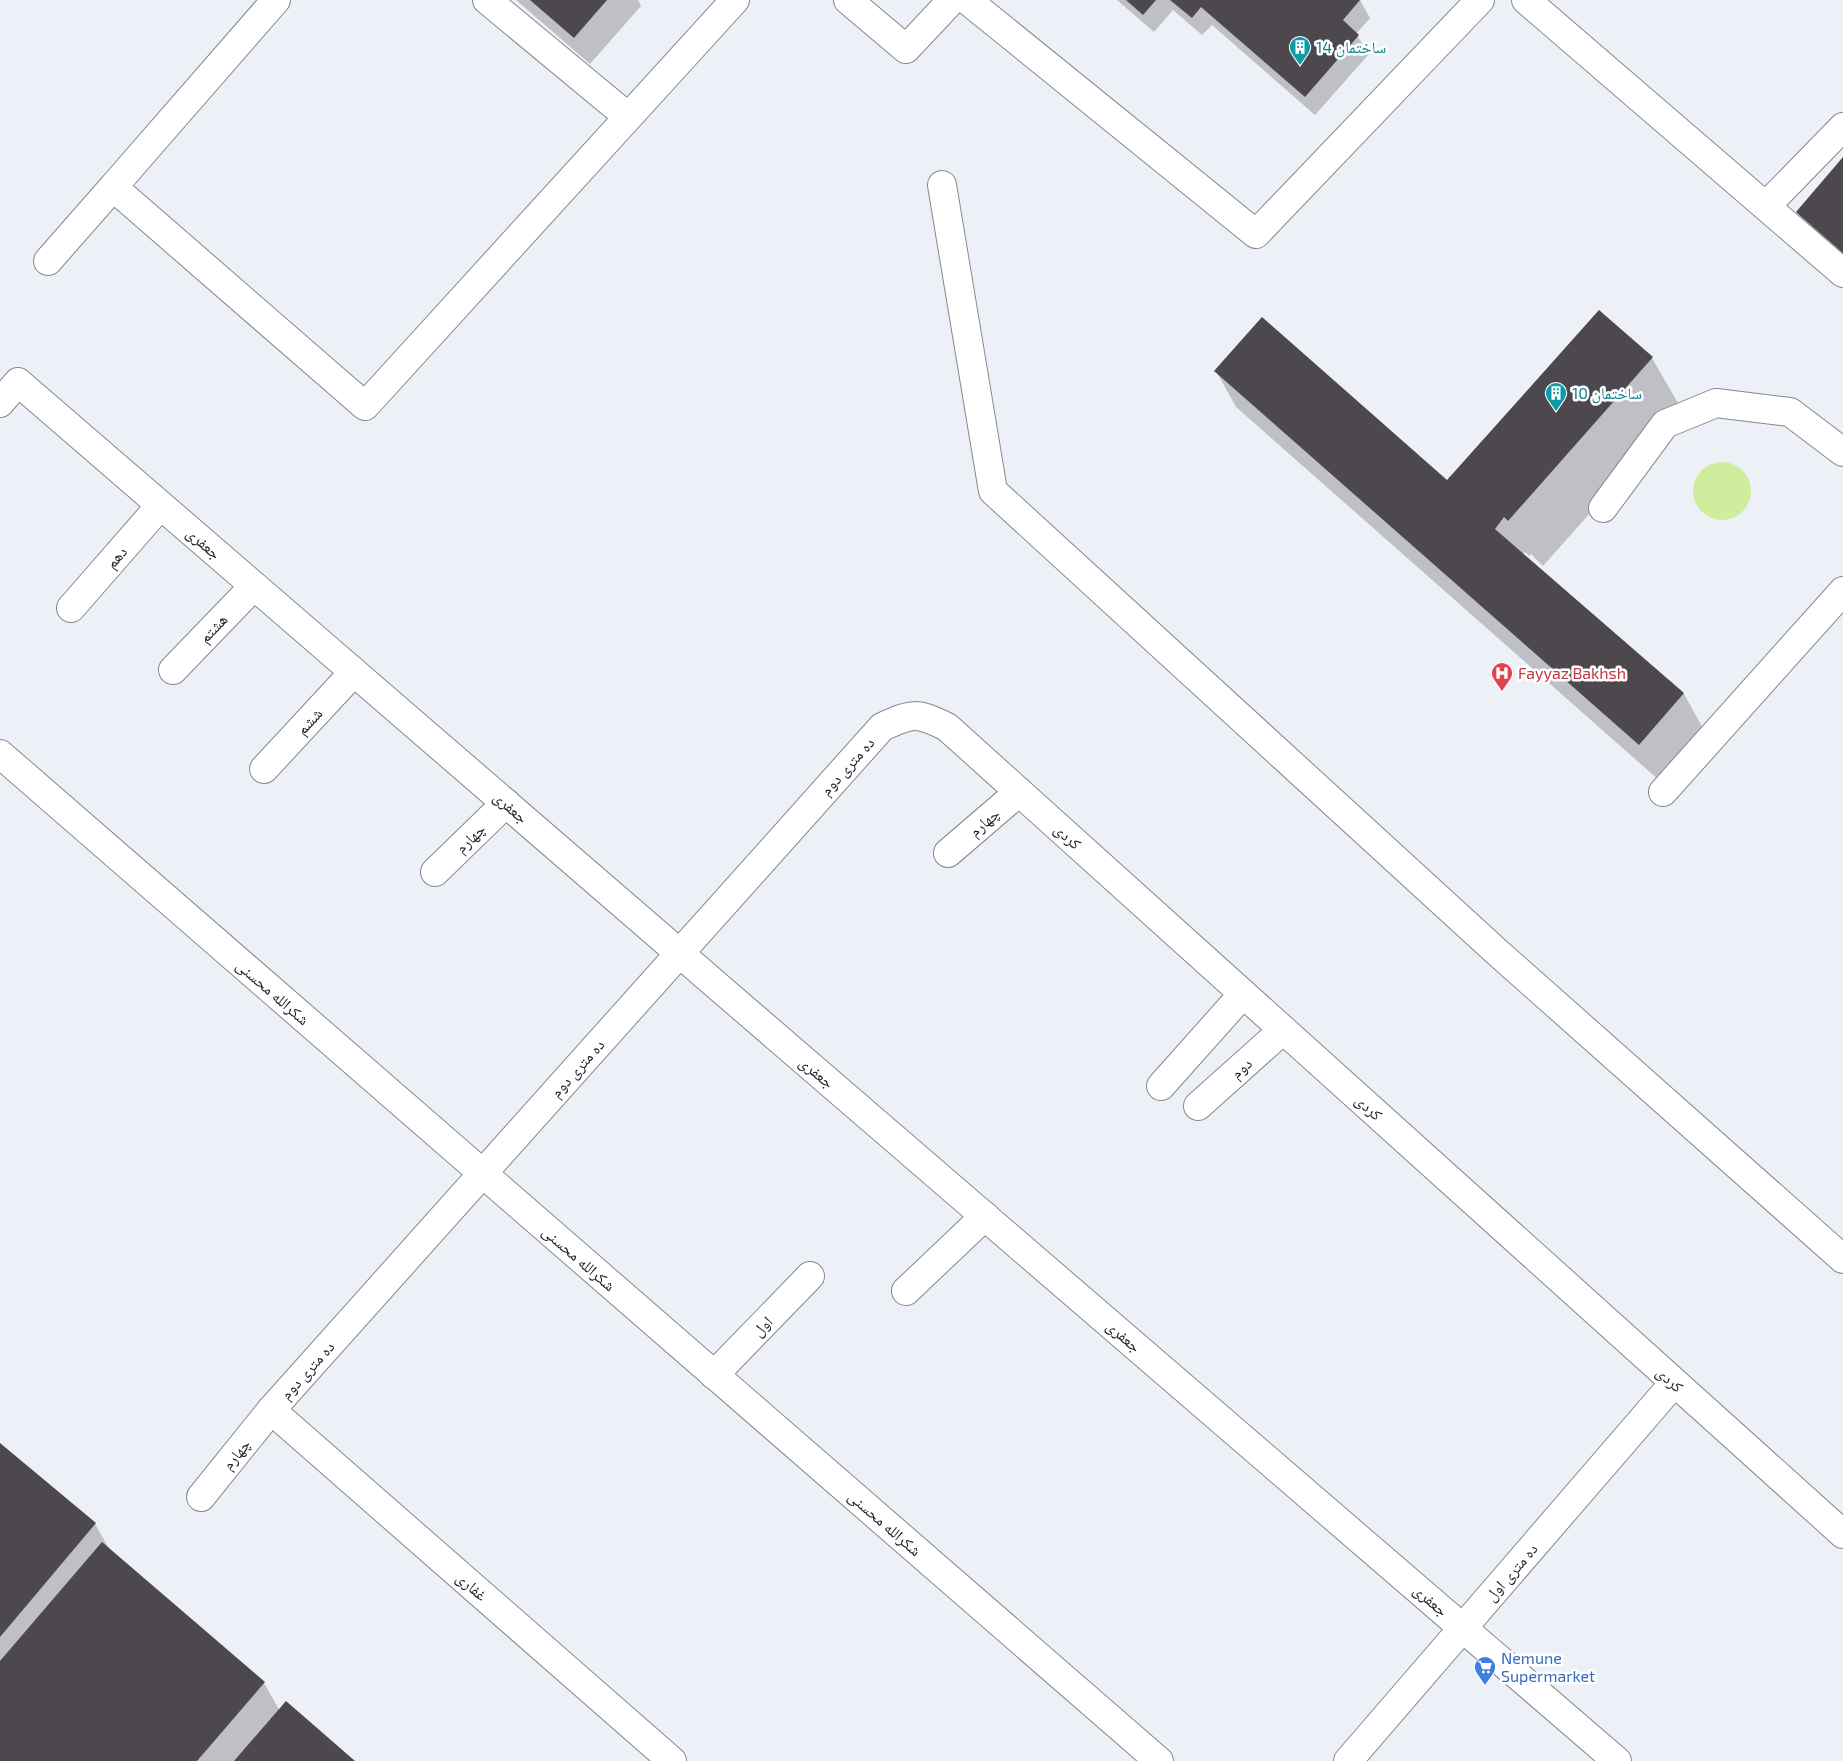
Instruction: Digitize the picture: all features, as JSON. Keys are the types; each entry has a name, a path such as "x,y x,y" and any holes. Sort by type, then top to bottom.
{"street":[{"path":"48,261 276,0"},
{"path":"488,0 627,116"},
{"path":"113,187 365,406 627,116 735,0"},
{"path":"848,0 906,49 952,0"},
{"path":"967,0 1256,234 1480,0"},
{"path":"1526,0 1843,273"},
{"path":"1766,206 1843,127"},
{"path":"942,185 993,491 1497,952 1843,1259"},
{"name":"جعفری","path":"0,403 18,382 678,954 1617,1761"},
{"path":"1603,508 1666,424 1716,403 1790,412 1843,452"},
{"name":"دهم","path":"71,608 160,506"},
{"name":"هشتم","path":"172,670 254,586"},
{"path":"1662,792 1843,591"},
{"name":"ششم","path":"264,769 354,672"},
{"name":"کردی","path":"882,727 908,716 927,717 947,727 1843,1534"},
{"name":"ده متری دوم","path":"271,1410 882,727"},
{"name":"شکرالله محسنی","path":"0,754 1159,1761"},
{"name":"چهارم","path":"948,853 1019,792"},
{"name":"چهارم","path":"435,872 506,803"},
{"path":"1161,1086 1243,994"},
{"name":"دوم","path":"1198,1106 1283,1030"},
{"path":"906,1291 985,1216"},
{"name":"اول","path":"714,1375 810,1276"},
{"name":"ده متری اول","path":"1348,1761 1674,1382"},
{"name":"چهارم","path":"201,1497 271,1410"},
{"name":"غفاری","path":"271,1410 672,1761"}],"green space":[{"path":"1716,462 1728,462 1743,470 1751,485 1751,497 1743,512 1728,520 1716,520 1701,512 1693,497 1693,485 1701,470"}],"building":[{"path":"530,0 607,0 574,38"},
{"path":"1126,0 1156,0 1143,15"},
{"name":"ساختمان 14","path":"1170,0 1360,0 1343,20 1359,35 1305,97 1201,7 1192,18"},
{"path":"1843,157 1843,253 1796,212"},
{"path":"1599,310 1653,357 1508,521 1504,517 1495,529 1684,693 1639,745 1214,371 1262,317 1447,480"},
{"path":"0,1443 96,1523 0,1637"},
{"path":"102,1542 265,1682 197,1761 0,1761 0,1661"},
{"path":"286,1701 355,1761 234,1761"}],"place":[{"name":"ساختمان 14","path":"1300,66"},
{"name":"ساختمان 10","path":"1556,412"},
{"name":"Fayyaz Bakhsh","path":"1502,692"},
{"name":"Nemune Supermarket","path":"1485,1686"}]}
